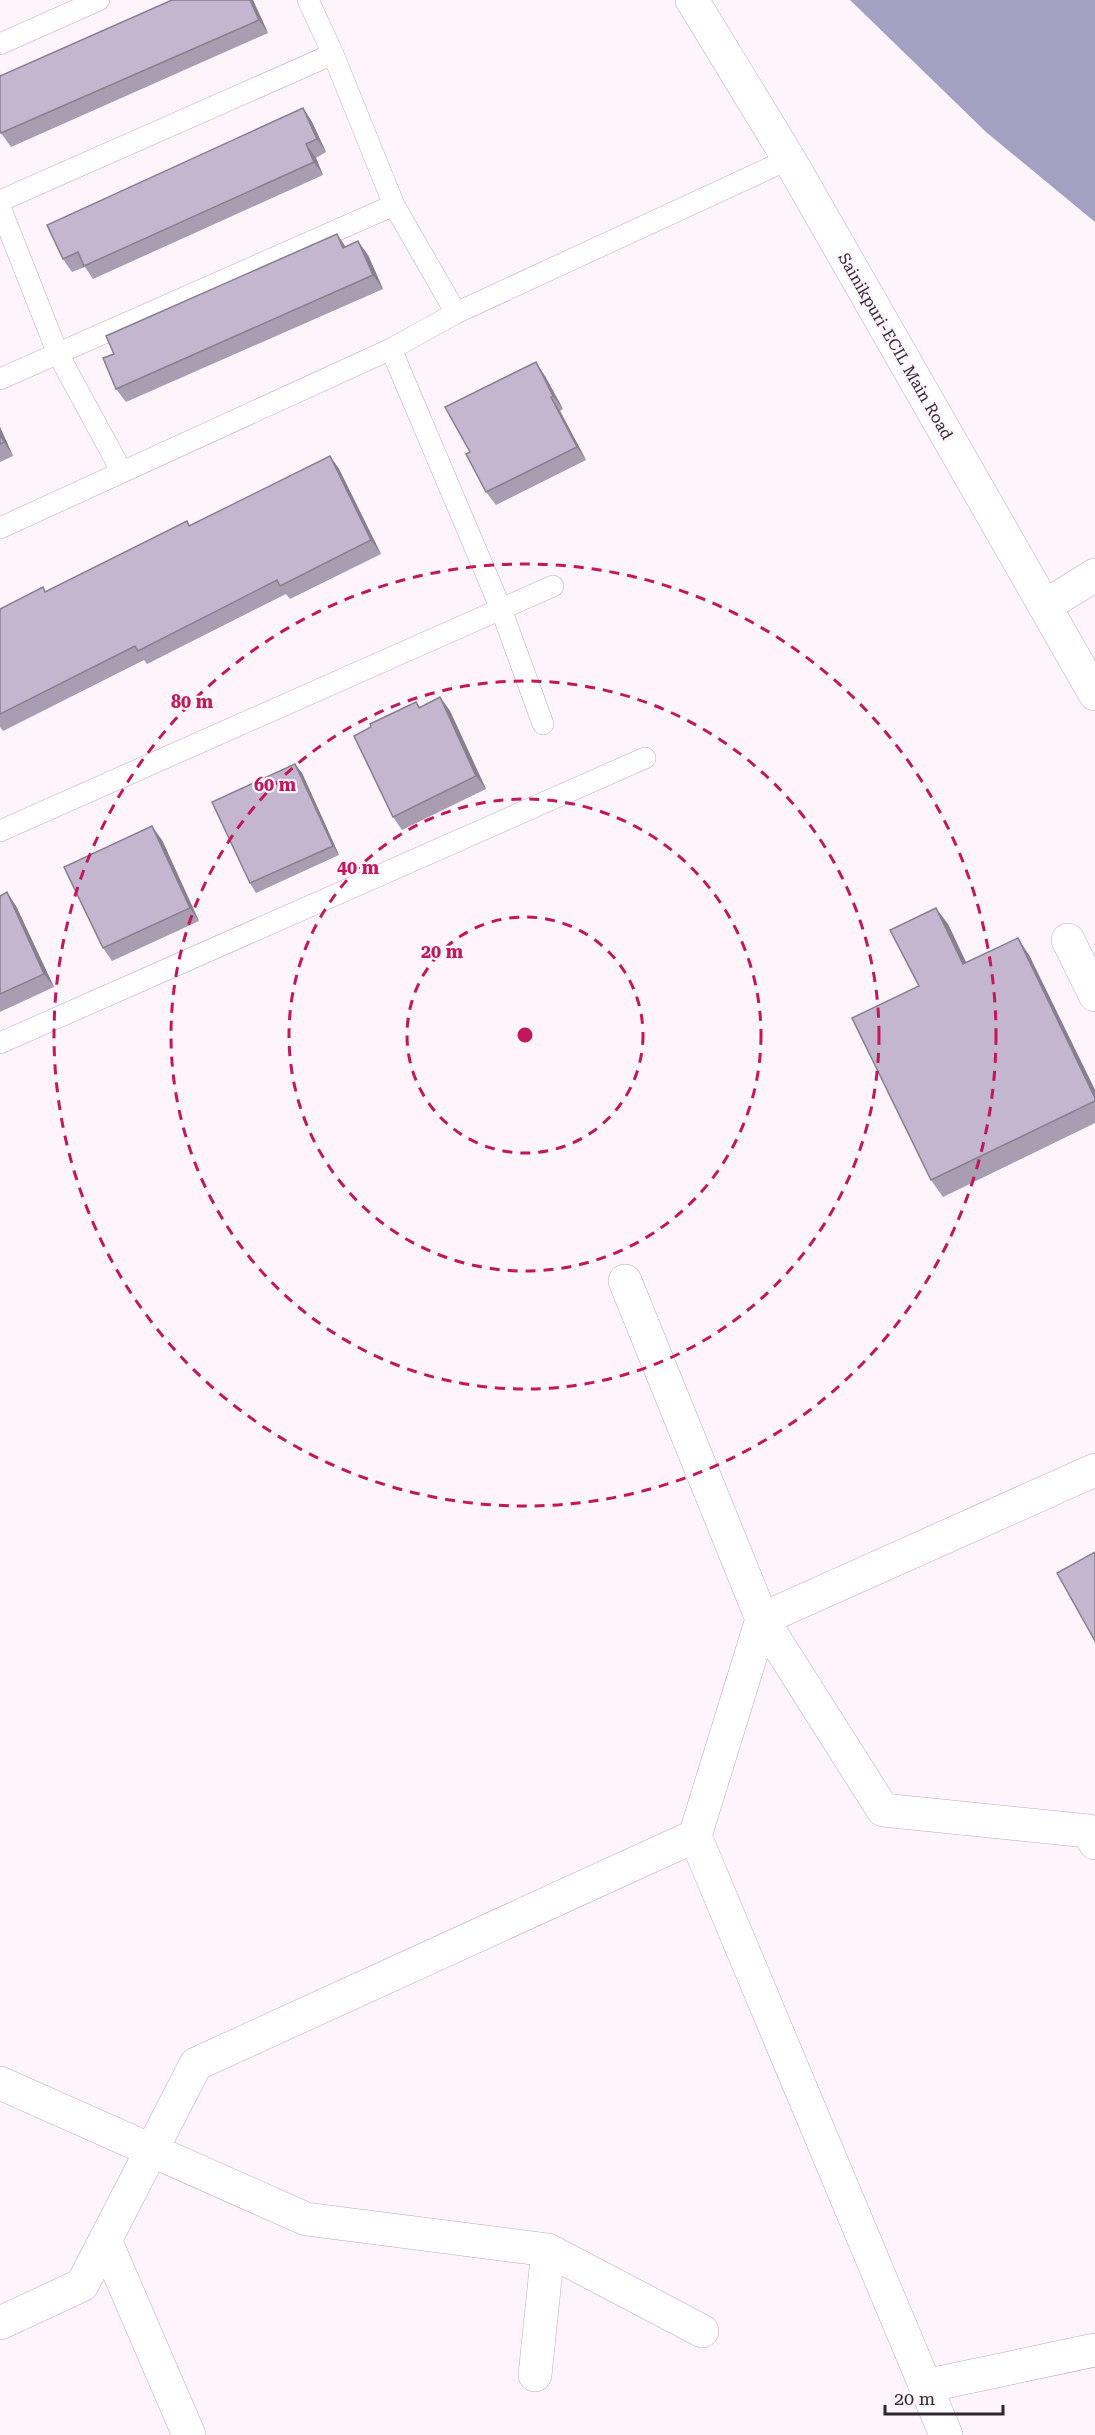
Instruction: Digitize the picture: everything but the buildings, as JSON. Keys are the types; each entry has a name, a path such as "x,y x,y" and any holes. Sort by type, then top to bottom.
{"street":[{"name":"Sainikpuri-ECIL Main Road","path":"692,0 789,159 1095,694"},
{"path":"1045,606 1095,574"},
{"path":"1068,940 1095,995"},
{"path":"625,1281 762,1619 883,1810 1088,1831 1095,1843"},
{"path":"946,2435 695,1836 762,1619 1095,1470"},
{"path":"0,2323 82,2284 196,2064 695,1836"},
{"path":"0,2083 306,2219 548,2250 702,2331"},
{"path":"105,2240 189,2435"},
{"path":"535,2374 548,2250"},
{"path":"925,2386 1095,2350"}],"lane":[{"path":"0,44 99,0"},
{"path":"308,0 333,54 394,205 456,313"},
{"path":"0,201 333,54"},
{"path":"0,528 391,349 456,313 789,159"},
{"path":"0,380 394,205"},
{"path":"0,207 58,354 122,472"},
{"path":"391,349 501,609 543,724"},
{"path":"0,831 553,586"},
{"path":"0,1043 645,758"}],"shaded area":[{"path":"850,0 1095,0 1095,222 986,132"}]}
